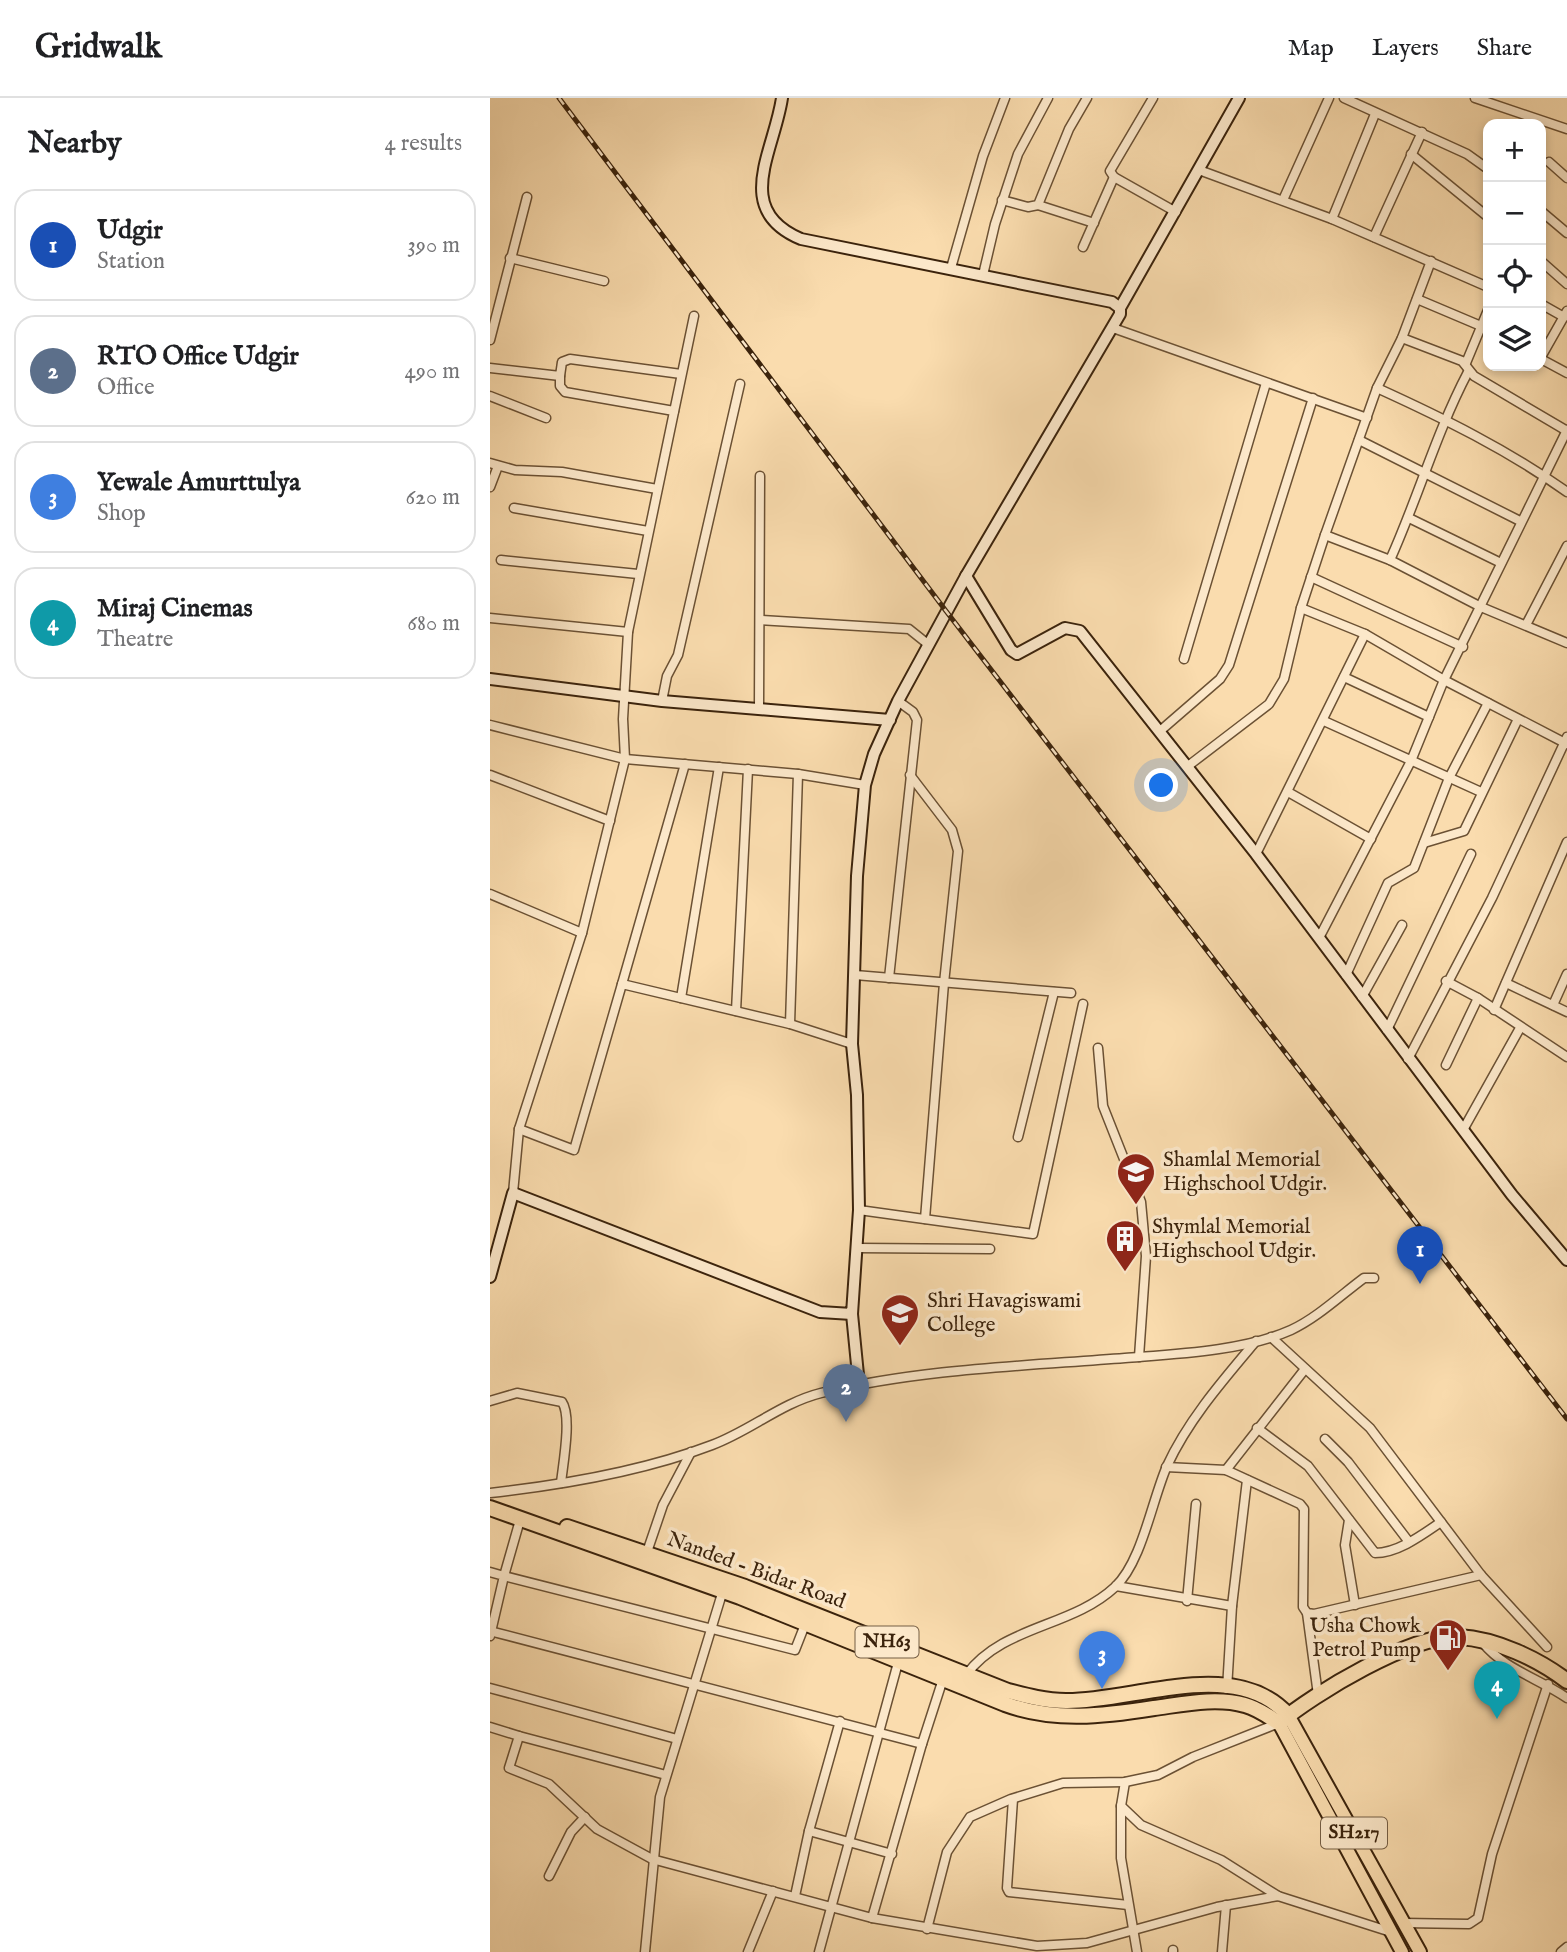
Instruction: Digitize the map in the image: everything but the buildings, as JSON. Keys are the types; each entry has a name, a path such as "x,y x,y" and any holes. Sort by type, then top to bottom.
{"highway":[{"name":"Nanded - Bidar Road","path":"490,1500 724,1586 964,1680 1021,1710 1060,1716 1096,1716 1191,1703 1227,1702 1250,1706 1283,1719"},
{"name":"Nanded - Bidar Road","path":"490,1508 520,1520 644,1558"},
{"name":"Nanded - Bidar Road","path":"724,1586 943,1679 964,1680 1037,1699 1066,1701 1187,1686 1227,1686 1262,1695 1283,1719"},
{"path":"1283,1719 1318,1695 1370,1666 1427,1641 1458,1636 1507,1648 1567,1681"}],"main road":[{"path":"782,98 763,176 763,200 768,218 775,224 801,239 1112,302 1121,308"},
{"path":"859,1385 852,1314 859,1210 857,1094 852,1044 857,876 865,785 898,701 966,576 1113,328 1121,308 1239,98"},
{"path":"966,576 1011,650 1017,654 1024,653 1065,628 1080,631 1188,766 1408,1059 1567,1260"},
{"path":"490,679 662,701 890,720"},
{"path":"490,1277 513,1193 820,1312 852,1314"},
{"name":"Nanded - Bidar Road","path":"1283,1719 1420,1952"},
{"name":"Nanded - Bidar Road","path":"1283,1719 1402,1952"}],"street":[{"path":"951,268 983,156 1005,98"},
{"path":"983,275 1002,200 1018,154 1048,98"},
{"path":"1038,205 1064,139 1087,98"},
{"path":"1153,98 1112,163 1110,172 1114,177 1177,212"},
{"path":"1283,200 1329,98"},
{"path":"1344,98 1375,114 1422,132 1467,154 1483,165"},
{"path":"1476,98 1567,129"},
{"path":"1332,219 1375,114"},
{"path":"1374,237 1422,132"},
{"path":"1411,154 1483,213"},
{"path":"1549,162 1567,178"},
{"path":"1199,170 1332,219 1483,286"},
{"path":"1083,247 1114,177"},
{"path":"490,340 527,197"},
{"path":"1002,200 1028,207 1038,205 1094,223"},
{"path":"1546,215 1567,233"},
{"path":"510,258 604,281"},
{"path":"1188,766 1269,704 1284,680 1301,608 1325,535 1377,388 1402,338 1431,261"},
{"path":"1546,265 1567,284"},
{"path":"1417,299 1483,327"},
{"path":"1546,306 1565,314 1546,349"},
{"path":"513,1193 519,1129 582,933 625,759 628,632 694,316"},
{"path":"1113,328 1367,418"},
{"path":"1390,560 1409,518 1444,418 1483,332"},
{"path":"1319,938 1411,761 1444,680 1463,647 1520,521 1567,431 1467,368 1402,338"},
{"path":"674,411 565,392 560,386 562,362 570,359 681,374"},
{"path":"1546,361 1567,373"},
{"path":"490,368 560,376"},
{"path":"1184,659 1266,383"},
{"path":"662,701 667,676 678,655 740,384"},
{"path":"1377,388 1444,418 1544,475 1567,492"},
{"path":"490,396 546,418"},
{"path":"1160,731 1220,679 1229,665 1313,398"},
{"path":"1359,440 1520,521"},
{"path":"490,487 494,464 529,472 562,472 657,489"},
{"path":"759,707 760,476"},
{"path":"514,508 648,531"},
{"path":"1409,518 1501,563"},
{"path":"1325,535 1390,560 1480,607 1567,643"},
{"path":"1526,625 1567,547"},
{"path":"501,560 638,575"},
{"path":"1311,577 1463,647"},
{"path":"1301,608 1365,634 1488,704 1566,741 1492,898 1446,981 1408,1059"},
{"path":"490,618 628,632"},
{"path":"760,620 909,629 929,645"},
{"path":"1256,854 1365,634"},
{"path":"1344,677 1429,717"},
{"path":"889,978 916,720 913,712 898,701"},
{"path":"1346,975 1388,883 1414,868 1448,778 1488,704"},
{"path":"1424,843 1464,831 1518,719"},
{"path":"1324,721 1481,792"},
{"path":"490,725 625,759 797,774 865,785"},
{"path":"519,1129 574,1150 685,764"},
{"path":"681,998 719,766"},
{"path":"736,1011 748,769"},
{"path":"790,1024 797,774"},
{"path":"490,775 610,821"},
{"path":"910,775 957,842 925,1219"},
{"path":"1288,792 1371,839"},
{"path":"1494,1010 1567,842"},
{"path":"1387,1030 1471,854"},
{"path":"490,894 582,933"},
{"path":"1362,997 1402,925"},
{"path":"1553,1005 1567,974"},
{"path":"855,975 1071,993"},
{"path":"1446,981 1478,998 1567,1057"},
{"path":"1506,983 1567,1012"},
{"path":"622,984 790,1024 852,1044"},
{"path":"1018,1137 1054,992"},
{"path":"1446,1065 1478,998"},
{"path":"859,1210 1032,1234 1083,1004"},
{"path":"1463,1130 1520,1028"},
{"path":"1098,1048 1103,1106 1141,1202 1146,1256 1139,1357"},
{"path":"856,1248 990,1249"},
{"path":"490,1493 561,1483 691,1452 739,1434 786,1406 818,1394 859,1385 946,1372 1139,1357 1271,1337 1292,1330 1364,1278 1374,1278"},
{"path":"1271,1337 1370,1428 1481,1575 1548,1647"},
{"path":"964,1680 1002,1643 1025,1630 1061,1618 1116,1586 1139,1550 1149,1511 1167,1467 1214,1391 1256,1340"},
{"path":"1226,1470 1305,1369"},
{"path":"490,1401 517,1393 562,1402 566,1407 566,1423 561,1483"},
{"path":"1257,1428 1308,1466 1374,1553 1384,1553 1409,1542 1441,1522"},
{"path":"1325,1439 1348,1462 1409,1542"},
{"path":"644,1558 663,1505 691,1452"},
{"path":"1167,1467 1226,1470 1300,1504 1304,1509 1303,1607 1307,1613 1318,1695"},
{"path":"1227,1702 1232,1606 1247,1480"},
{"path":"1187,1601 1196,1504"},
{"path":"520,1520 490,1632 922,1744"},
{"path":"1349,1520 1345,1545 1355,1605"},
{"path":"490,1572 795,1650 806,1622"},
{"path":"1307,1613 1355,1605 1481,1575"},
{"path":"645,1952 660,1797 692,1683 724,1586"},
{"path":"1116,1586 1187,1601 1232,1606"},
{"path":"1482,1641 1499,1659 1548,1684 1567,1698"},
{"path":"819,1952 900,1659"},
{"path":"872,1917 943,1679"},
{"path":"1403,1923 1469,1924 1478,1918 1492,1854 1548,1684"},
{"path":"490,1688 677,1739"},
{"path":"927,1929 944,1862 957,1833 970,1817 1062,1783 1125,1782 1158,1775 1193,1757 1283,1719"},
{"path":"795,1896 809,1831 840,1721"},
{"path":"490,1727 666,1775"},
{"path":"519,1736 509,1768 549,1784 606,1834 652,1859 927,1929 1037,1946 1087,1943 1226,1905 1278,1896"},
{"path":"1125,1782 1121,1805 1121,1858 1137,1952"},
{"path":"1013,1799 1007,1888 1009,1892 1128,1905"},
{"path":"1121,1805 1141,1825 1221,1860 1278,1896 1391,1932"},
{"path":"549,1876 571,1832 585,1817"},
{"path":"809,1831 892,1854"},
{"path":"748,1952 773,1891"},
{"path":"1222,1952 1226,1905"},
{"path":"1561,1952 1567,1948"}],"railway":[{"path":"559,98 946,611 1567,1419"}],"place":[{"name":"Shamlal Memorial Highschool Udgir.","path":"1136,1206"},
{"name":"Shymlal Memorial Highschool Udgir.","path":"1125,1273"},
{"name":"Udgir","path":"1420,1284"},
{"name":"Shri Havagiswami College","path":"900,1347"},
{"name":"RTO Office Udgir","path":"846,1422"},
{"name":"Usha Chowk Petrol Pump","path":"1448,1672"},
{"name":"Yewale Amurttulya","path":"1102,1689"},
{"name":"Miraj Cinemas","path":"1497,1719"}]}
